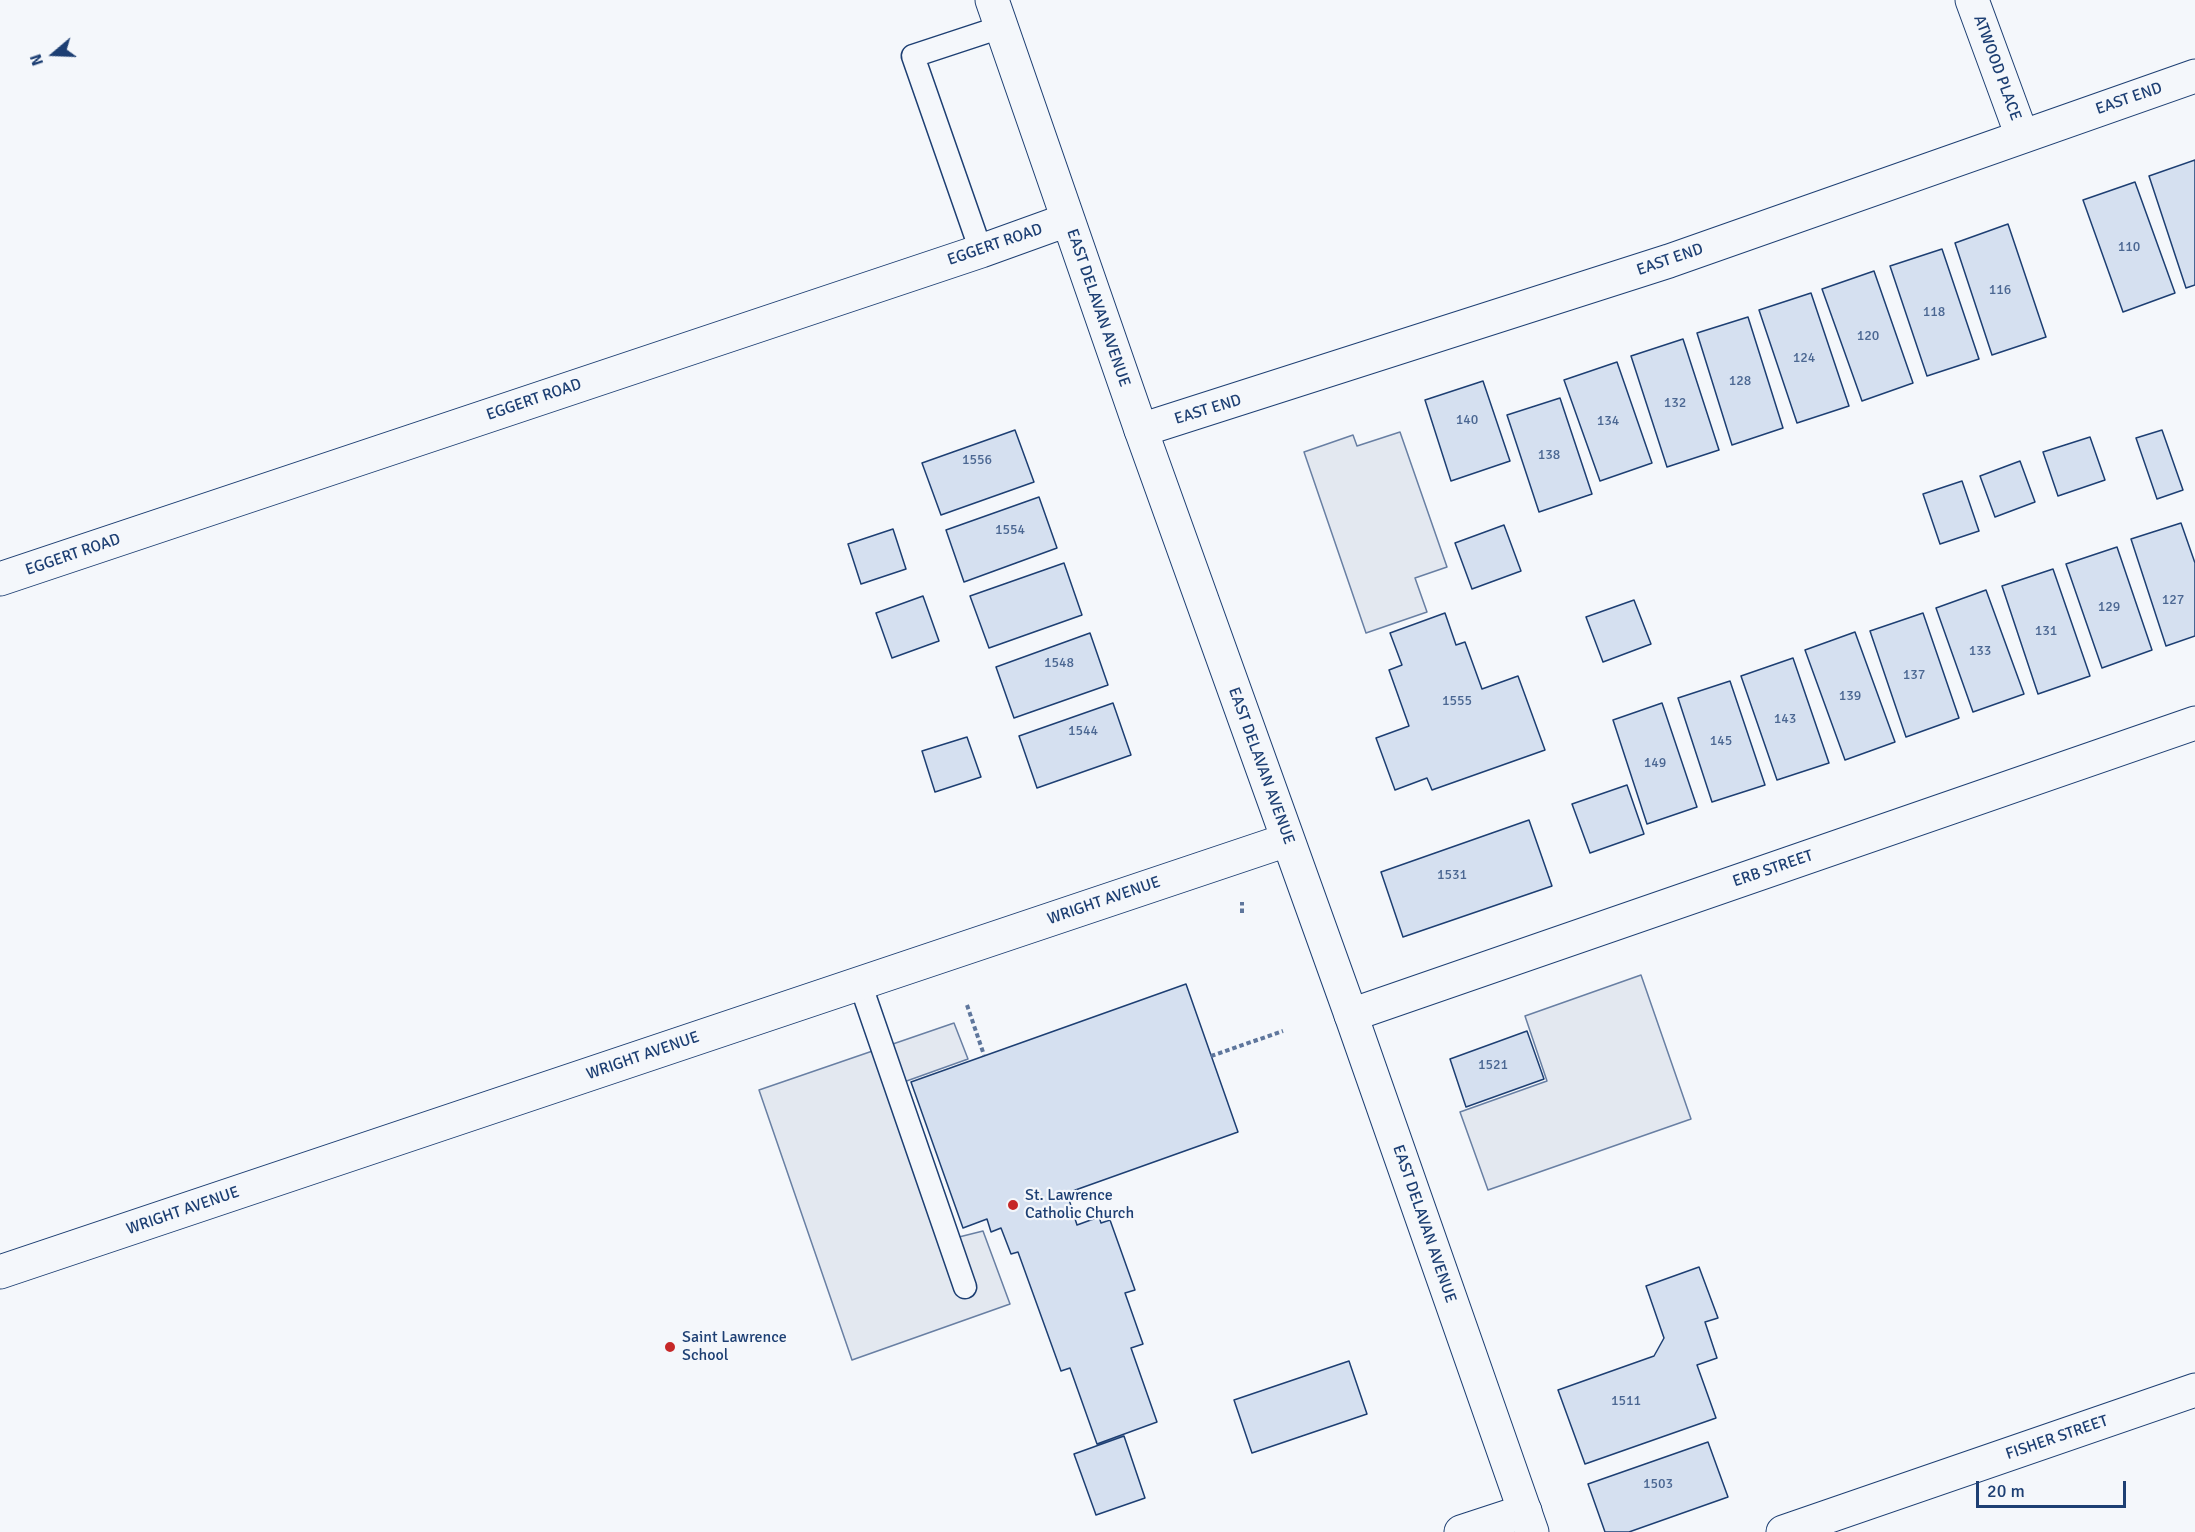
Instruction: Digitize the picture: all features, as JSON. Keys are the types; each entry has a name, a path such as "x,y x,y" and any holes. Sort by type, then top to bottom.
{"street":[{"name":"ATWOOD PLACE","path":"1972,0 2022,136"},
{"name":"EAST DELAVAN AVENUE","path":"996,14 1141,430 1351,1015 1529,1521"},
{"name":"EAST END","path":"1141,430 1669,261 2195,76"},
{"name":"EGGERT ROAD","path":"0,579 981,251 1067,220"},
{"name":"ERB STREET","path":"1351,1015 2195,723"},
{"name":"WRIGHT AVENUE","path":"0,1272 1287,840"},
{"name":"FISHER STREET","path":"1783,1532 2195,1390"},
{"path":"1461,1532 1529,1521"}],"lane":[{"path":"981,251 913,56 996,14"},
{"path":"860,983 965,1287"}],"path":[{"path":"1242,901 1242,913"},
{"path":"967,1005 984,1055"},
{"path":"1211,1056 1283,1031"}],"shaded area":[{"path":"1400,432 1447,567 1415,578 1427,612 1366,633 1304,452 1353,435 1357,446"},
{"path":"1641,975 1691,1119 1488,1190 1460,1112 1547,1081 1525,1016"},
{"path":"954,1023 968,1059 901,1083 955,1238 983,1231 1010,1304 852,1360 759,1090"}],"building":[{"path":"2195,160 2195,285 2186,288 2149,176"},
{"path":"2135,182 2175,293 2123,312 2083,200"},
{"path":"2008,224 2046,337 1992,355 1955,243"},
{"path":"1942,249 1979,359 1927,376 1890,266"},
{"path":"1874,271 1913,383 1862,401 1822,289"},
{"path":"1811,293 1849,406 1797,423 1759,310"},
{"path":"1748,317 1783,428 1732,445 1697,333"},
{"path":"1683,339 1719,450 1667,467 1631,356"},
{"path":"1617,362 1652,463 1600,481 1564,380"},
{"path":"1483,381 1510,461 1451,481 1425,400"},
{"path":"1560,398 1592,494 1539,512 1507,415"},
{"path":"1015,430 1034,482 941,515 922,463"},
{"path":"2162,430 2183,490 2157,499 2136,438"},
{"path":"2090,437 2105,480 2058,496 2043,452"},
{"path":"2020,461 2035,502 1995,517 1980,476"},
{"path":"1962,481 1979,531 1940,544 1923,494"},
{"path":"1039,497 1057,548 964,582 946,530"},
{"path":"2181,523 2195,563 2195,636 2166,646 2131,539"},
{"path":"1504,525 1521,571 1472,589 1455,543"},
{"path":"893,529 906,569 861,584 848,544"},
{"path":"2117,547 2152,650 2102,668 2066,564"},
{"path":"1064,563 1082,615 989,648 970,596"},
{"path":"2053,569 2090,676 2038,694 2002,586"},
{"path":"1986,590 2024,694 1973,712 1936,608"},
{"path":"923,596 939,641 892,658 876,613"},
{"path":"1634,600 1651,644 1603,662 1586,617"},
{"path":"1445,613 1456,645 1465,642 1482,689 1518,676 1545,750 1432,790 1427,778 1395,790 1376,738 1409,726 1389,670 1402,665 1390,633"},
{"path":"1923,613 1959,718 1906,737 1870,631"},
{"path":"1855,632 1895,742 1845,760 1805,650"},
{"path":"1090,633 1108,685 1014,718 996,667"},
{"path":"1793,658 1829,763 1777,780 1741,676"},
{"path":"1730,681 1765,785 1712,802 1678,698"},
{"path":"1113,703 1131,755 1037,788 1019,736"},
{"path":"1662,703 1697,807 1647,824 1613,720"},
{"path":"967,737 981,777 935,792 922,751"},
{"path":"1627,785 1644,834 1590,853 1572,804"},
{"path":"1529,820 1552,886 1403,937 1381,872"},
{"name":"St. Lawrence Catholic Church","path":"1186,984 1238,1132 1067,1193 1077,1225 1099,1217 1101,1223 1110,1220 1135,1290 1125,1293 1143,1344 1131,1348 1157,1422 1097,1444 1070,1368 1061,1371 1018,1252 1011,1254 1001,1228 991,1232 987,1219 963,1228 911,1082"},
{"path":"1527,1031 1544,1079 1466,1107 1450,1059"},
{"path":"1699,1267 1718,1318 1705,1322 1717,1358 1697,1365 1716,1418 1585,1464 1558,1390 1654,1356 1664,1338 1646,1286"},
{"path":"1349,1361 1367,1414 1252,1453 1234,1400"},
{"path":"1124,1436 1145,1498 1096,1515 1074,1454"},
{"path":"1708,1442 1728,1497 1629,1532 1605,1532 1588,1484"}],"place":[{"name":"St. Lawrence Catholic Church","path":"1013,1205"},
{"name":"Saint Lawrence School","path":"670,1347"}]}
